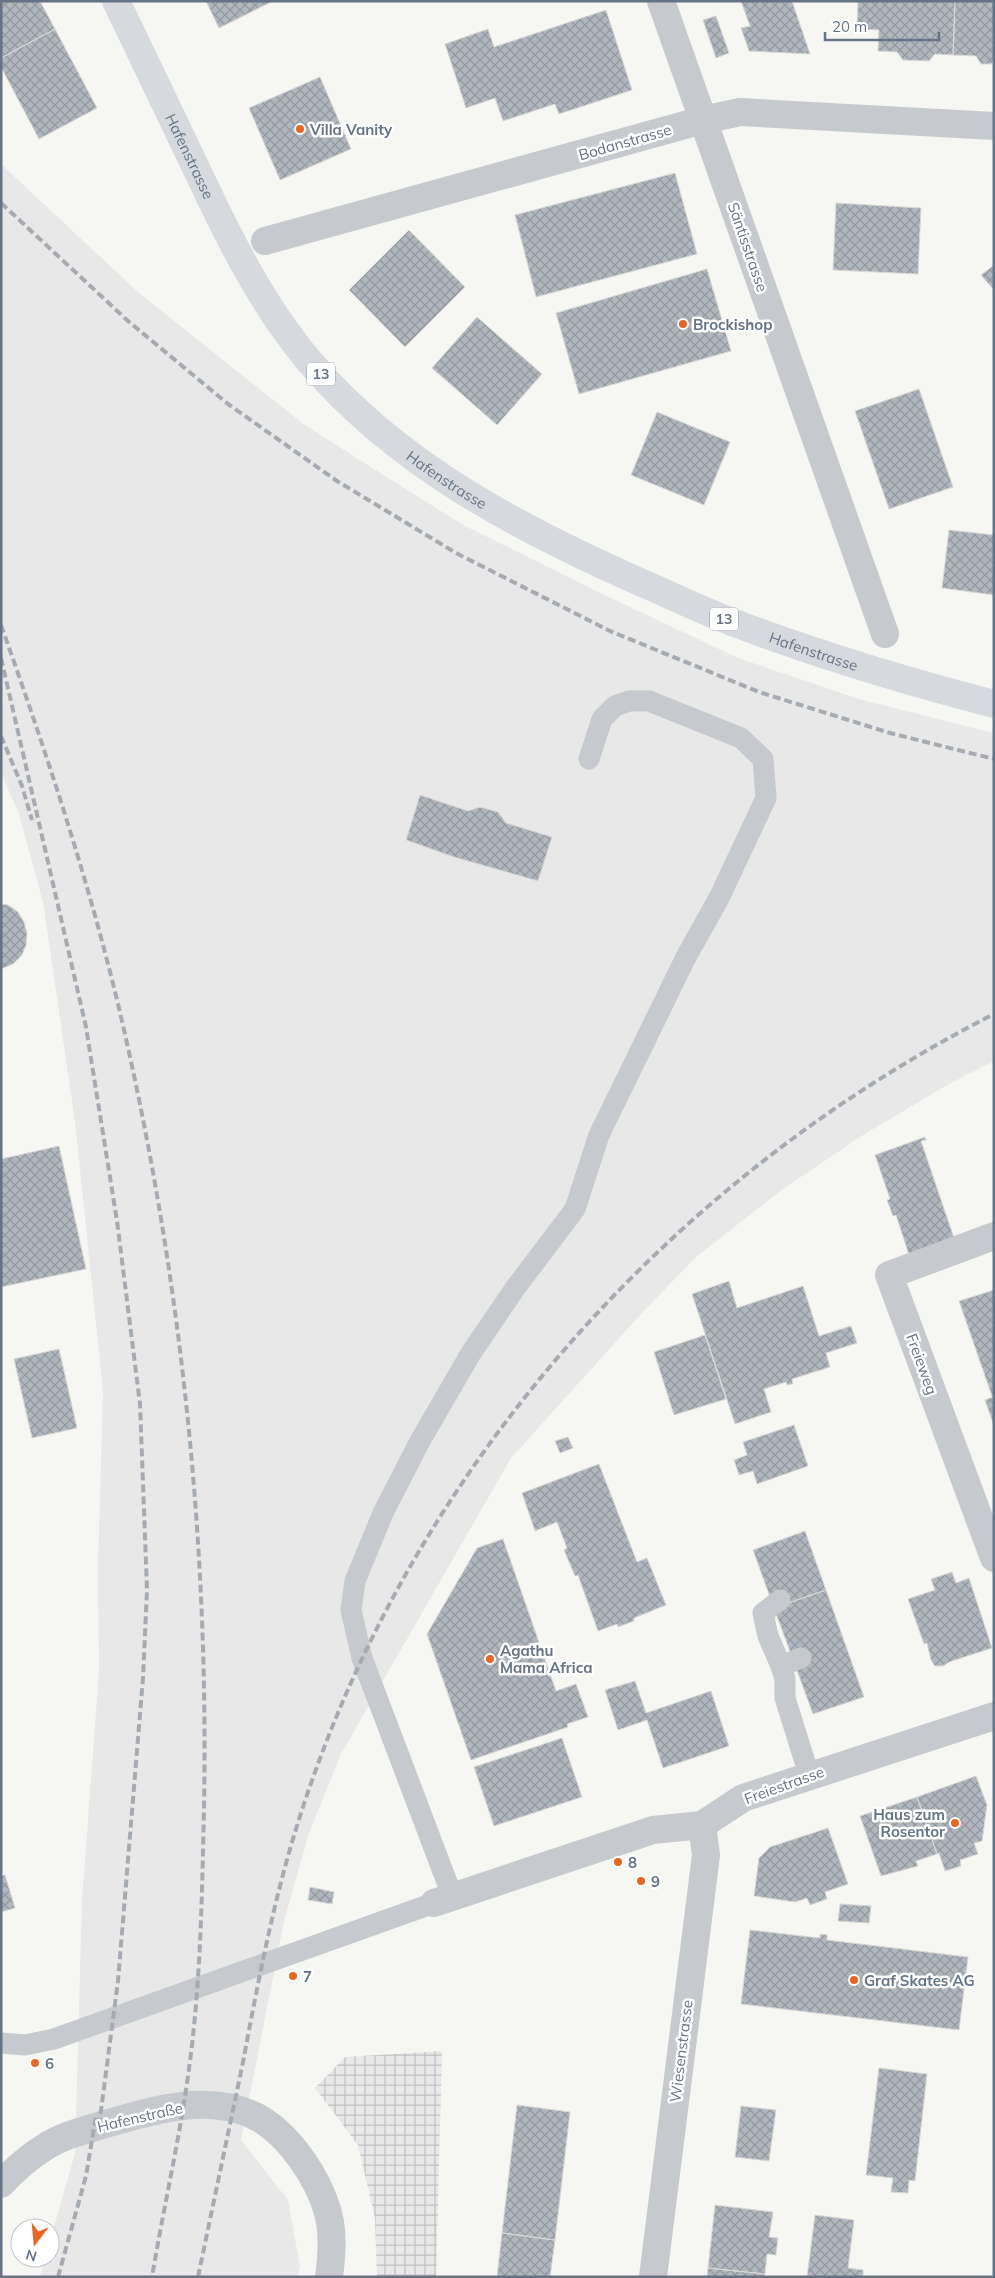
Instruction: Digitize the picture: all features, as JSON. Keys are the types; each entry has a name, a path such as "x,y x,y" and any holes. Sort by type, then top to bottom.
{"main road":[{"name":"Hafenstrasse","path":"116,1 217,212 251,278 274,314 310,362 345,399 380,431 412,456 469,495 570,551 729,621 808,650 925,686 994,704"}],"street":[{"name":"Säntisstrasse","path":"662,1 885,634"},
{"name":"Bodanstrasse","path":"265,241 703,120 740,112 994,126"},
{"name":"Freieweg","path":"994,1236 889,1276 994,1558"},
{"name":"Freiestrasse","path":"444,1901 653,1830 702,1825 743,1798 994,1716"},
{"name":"Wiesenstrasse","path":"654,2277 706,1855 702,1825"},
{"name":"Hafenstraße","path":"1,2184 23,2162 46,2146 86,2130 127,2118 184,2106 214,2106 233,2110 257,2117 286,2139 306,2165 323,2194 330,2220 332,2253 329,2277"}],"lane":[{"path":"1,2043 25,2045 54,2039 444,1901 362,1658 351,1610 356,1581 383,1513 420,1441 471,1353 516,1286 575,1209 599,1136 681,966 719,898 766,798 763,759 741,738 649,701 629,701 615,706 602,719 589,759"},
{"path":"780,1600 763,1613 768,1636 785,1679 785,1698 809,1775"},
{"path":"781,1666 801,1658"}],"shaded area":[{"path":"1,164 139,293 306,426 463,525 596,591 738,658 859,699 994,733 994,1061 949,1084 863,1135 783,1189 696,1257 640,1315 511,1458 341,1754 309,1833 284,1921 241,2140 288,2200 300,2267 297,2277 40,2277 42,2268 60,2268 60,2218 57,2218 75,2153 82,1901 99,1671 98,1567 103,1391 75,1121 43,902 19,814 1,773"},
{"path":"442,2051 436,2277 377,2277 375,2218 358,2145 315,2088 345,2057"}],"building":[{"path":"1,1 40,1 55,29 1,58"},
{"path":"206,1 273,1 219,28"},
{"path":"741,1 792,1 810,54 749,51 741,28 750,26"},
{"path":"858,1 955,1 953,55 935,54 929,61 903,60 897,52 878,51 879,30 857,29"},
{"path":"955,1 994,1 994,61 991,64 981,64 976,56 953,55"},
{"path":"606,10 632,90 559,114 555,104 503,121 495,98 466,108 445,44 488,29 494,47"},
{"path":"716,16 729,53 716,58 703,20"},
{"path":"55,29 97,108 39,139 1,67 1,58"},
{"name":"Villa Vanity","path":"320,77 351,149 280,180 249,108"},
{"path":"675,173 697,254 536,297 515,215"},
{"path":"836,203 921,208 918,274 833,270"},
{"path":"409,230 465,287 405,347 349,290"},
{"path":"994,265 994,290 981,275"},
{"path":"707,269 731,351 579,394 556,313"},
{"path":"477,317 542,374 497,425 432,368"},
{"path":"919,389 953,487 889,509 855,411"},
{"path":"657,412 730,442 704,505 631,475"},
{"path":"949,530 994,535 994,595 942,588"},
{"path":"420,795 468,811 480,807 498,812 506,823 552,837 538,881 454,857 406,840"},
{"path":"1,904 8,905 18,912 24,922 27,933 26,945 22,955 13,964 1,969"},
{"path":"925,1137 926,1140 921,1141 955,1241 910,1258 896,1215 893,1216 887,1200 890,1199 875,1155"},
{"path":"59,1146 86,1269 1,1287 1,1159"},
{"path":"729,1281 737,1308 803,1286 819,1336 851,1326 857,1343 826,1353 830,1367 792,1379 793,1384 787,1385 786,1382 764,1389 771,1412 735,1424 692,1294"},
{"path":"994,1290 994,1399 993,1399 959,1301"},
{"path":"705,1335 726,1399 674,1415 654,1352"},
{"path":"59,1349 77,1428 32,1438 14,1359"},
{"path":"993,1397 994,1399 994,1426 985,1400"},
{"path":"794,1425 808,1466 757,1484 753,1471 739,1475 734,1460 747,1455 743,1442"},
{"path":"568,1437 573,1448 560,1453 555,1441"},
{"path":"599,1464 637,1562 647,1558 666,1605 634,1618 634,1621 618,1627 617,1624 598,1631 578,1575 575,1576 564,1550 567,1548 557,1522 535,1531 522,1493"},
{"path":"805,1531 826,1590 782,1605 770,1597 753,1550"},
{"name":"Agathu Mama Africa","path":"503,1539 556,1691 576,1684 588,1717 567,1724 568,1727 471,1760 427,1634 477,1548"},
{"path":"952,1572 956,1583 969,1578 992,1648 949,1662 943,1666 935,1666 931,1660 927,1643 924,1644 908,1599 935,1590 931,1579"},
{"path":"826,1590 864,1697 813,1714 774,1608"},
{"path":"635,1681 646,1713 711,1691 729,1746 663,1768 647,1720 618,1730 605,1690"},
{"path":"562,1738 582,1797 494,1826 474,1767"},
{"name":"Haus zum Rosentor","path":"976,1776 987,1805 982,1841 974,1843 978,1854 960,1860 961,1866 945,1871 917,1797"},
{"path":"917,1797 937,1854 916,1861 918,1866 881,1876 860,1816"},
{"path":"828,1828 848,1884 825,1892 827,1899 810,1905 807,1898 795,1902 754,1896 759,1858 770,1847"},
{"path":"5,1875 15,1908 1,1912 1,1876"},
{"path":"310,1887 334,1892 332,1904 308,1900"},
{"path":"840,1904 871,1906 869,1923 838,1921"},
{"name":"Graf Skates AG","path":"750,1930 820,1938 820,1934 827,1935 827,1940 968,1957 959,2030 741,2004"},
{"path":"879,2068 927,2074 915,2181 909,2180 908,2193 891,2192 893,2178 866,2175"},
{"path":"517,2105 570,2112 555,2240 502,2233"},
{"path":"741,2106 776,2110 769,2161 735,2157"},
{"path":"715,2205 773,2212 769,2237 778,2238 776,2255 767,2254 765,2274 708,2268"},
{"path":"815,2215 854,2220 848,2268 863,2270 863,2277 807,2277"},
{"path":"502,2233 555,2240 550,2277 497,2277"},
{"path":"708,2268 765,2274 764,2277 707,2277"}],"railway":[{"path":"1,203 128,321 228,404 337,481 456,553 610,631 759,692 890,733 994,759"},
{"path":"1,625 79,860 118,1004 140,1103 158,1203 174,1303 186,1403 201,1605 204,1707 204,1808 200,1934 197,1998 186,2088 152,2277"},
{"path":"1,658 86,1027 117,1221 140,1404 147,1590 143,1678 118,1981 99,2126"},
{"path":"1,736 22,786 32,820"},
{"path":"198,2277 268,1935 292,1841 351,1683 412,1563 485,1450 569,1344 663,1247 766,1159 876,1081 994,1014"},
{"path":"58,2277 86,2176 96,2116"}],"place":[{"name":"Villa Vanity","path":"300,129"},
{"name":"Brockishop","path":"683,324"},
{"name":"Agathu Mama Africa","path":"490,1659"},
{"name":"Haus zum Rosentor","path":"955,1823"},
{"name":"8","path":"618,1862"},
{"name":"9","path":"641,1881"},
{"name":"7","path":"293,1976"},
{"name":"Graf Skates AG","path":"854,1980"},
{"name":"6","path":"35,2063"}]}
